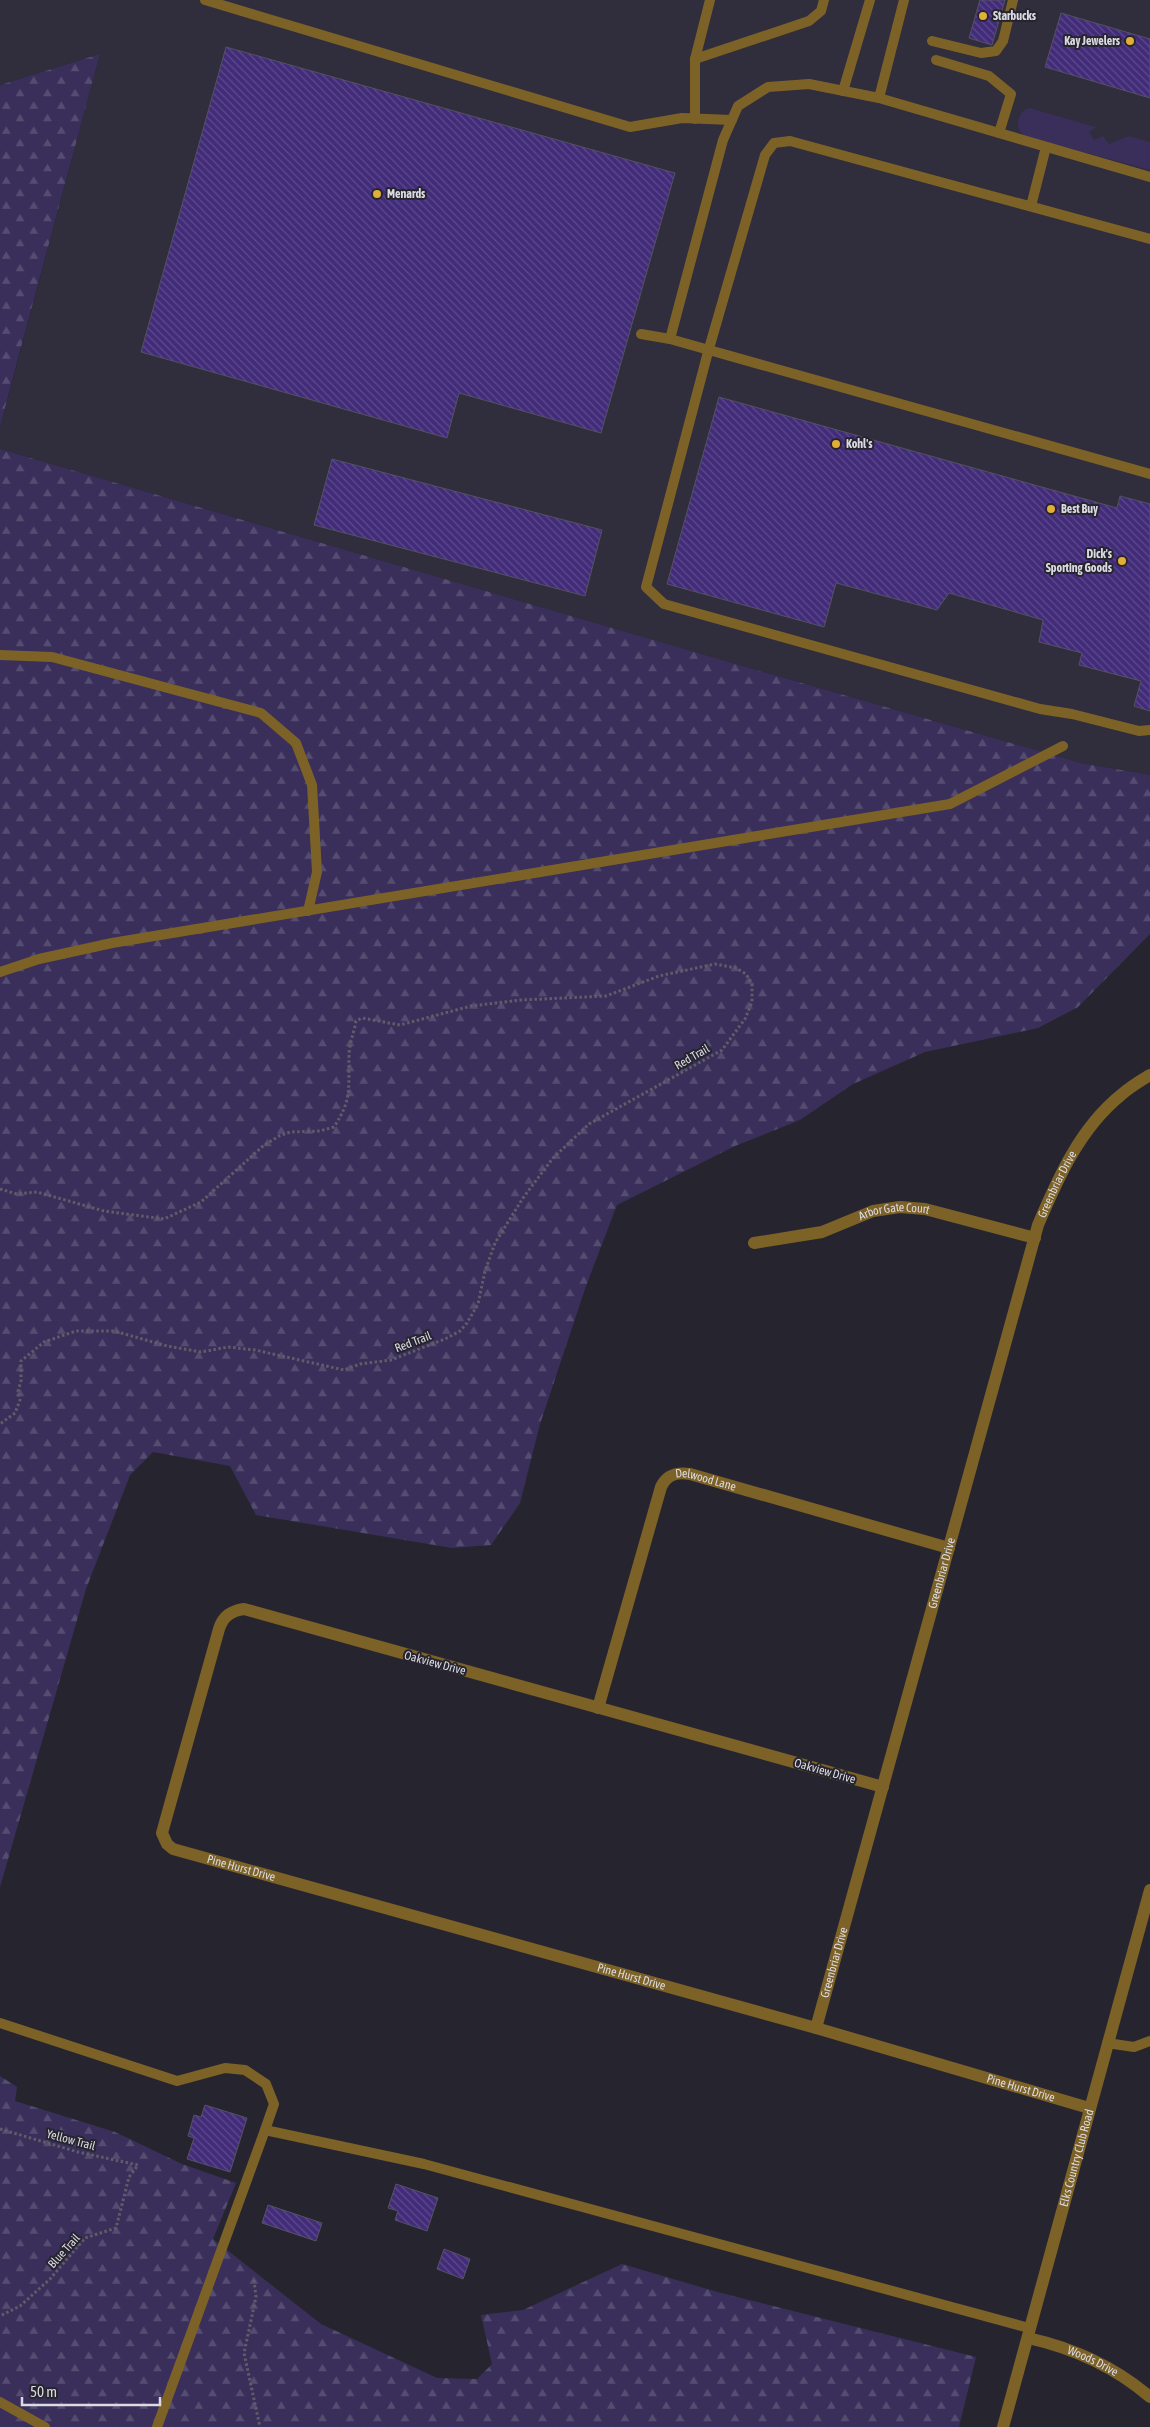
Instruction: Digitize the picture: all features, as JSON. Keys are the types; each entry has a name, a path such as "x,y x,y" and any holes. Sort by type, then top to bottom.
{"street":[{"name":"Greenbriar Drive","path":"816,2028 1038,1225 1072,1152 1121,1094 1150,1075"},
{"name":"Arbor Gate Court","path":"754,1243 822,1232 873,1211 900,1208 925,1209 1035,1238"},
{"name":"Delwood Lane","path":"598,1708 661,1487 669,1476 680,1473 690,1474 949,1548"},
{"name":"Oakview Drive","path":"173,1849 167,1844 162,1833 162,1827 219,1629 222,1620 235,1610 244,1609 883,1787"},
{"name":"Pine Hurst Drive","path":"173,1849 816,2028 1089,2108"},
{"name":"Elks Country Club Road","path":"1003,2427 1150,1890"},
{"name":"Woods Drive","path":"1028,2333 1098,2362 1120,2374 1150,2397"}],"lane":[{"path":"205,0 630,127 682,118 732,120"},
{"path":"695,119 695,59 710,0"},
{"path":"695,59 809,21 821,11 824,0"},
{"path":"843,91 870,0"},
{"path":"879,98 904,0"},
{"path":"932,41 981,53 996,51 1003,41 1013,0"},
{"path":"936,60 989,76 1011,94 999,133"},
{"path":"670,340 723,140 738,106 768,87 808,84 879,98 1150,177"},
{"path":"1150,239 790,141 774,143 765,155 708,352 646,586 664,604 1040,709 1072,714 1139,731 1150,730"},
{"path":"1032,206 1046,147"},
{"path":"641,334 670,340 1150,474"},
{"path":"0,655 52,657 261,713 296,743 312,785 318,872 308,911"},
{"path":"0,972 39,959 112,943 950,804 1063,746"},
{"path":"0,2023 176,2081 225,2068 245,2070 266,2084 274,2104 157,2427"},
{"path":"1107,2042 1134,2047 1150,2041"},
{"path":"265,2130 424,2164 1028,2333"},
{"path":"0,2402 45,2427"}],"path":[{"name":"Red Trail","path":"0,1190 17,1194 37,1192 104,1211 164,1219 201,1202 263,1146 279,1136 290,1132 320,1131 334,1127 347,1102 350,1086 350,1044 356,1021 362,1018 400,1025 471,1006 522,1000 606,996 659,976 715,964 736,968 746,974 752,984 752,1002 745,1019 722,1050 589,1124 553,1158 522,1198 501,1232 485,1271 478,1304 460,1330 392,1360 360,1364 344,1370 255,1350 228,1347 201,1352 177,1348 114,1331 76,1331 44,1342 21,1361 21,1381 18,1391 20,1400 15,1413 0,1424"},
{"name":"Yellow Trail","path":"0,2129 78,2152 138,2165"},
{"name":"Blue Trail","path":"0,2316 20,2306 50,2279 85,2238 116,2228 129,2177 138,2165"},
{"path":"254,2280 256,2297 244,2352 260,2427"}],"shaded area":[{"path":"0,0 1150,0 1150,775 1081,763 0,449 0,427 100,54 0,85"}],"green space":[{"path":"100,54 12,381 0,427 0,85"},
{"path":"1029,108 1096,127 1089,132 1094,140 1103,136 1109,144 1129,136 1150,142 1150,170 1024,136 1018,128 1018,121 1020,115"},
{"path":"0,449 1081,763 1150,775 1150,934 1078,1007 1038,1028 925,1052 853,1084 800,1120 735,1146 617,1205 586,1286 540,1424 520,1503 491,1545 452,1548 256,1515 230,1466 153,1452 130,1475 86,1589 0,1887"},
{"path":"0,2076 17,2087 15,2101 115,2132 182,2164 236,2183 213,2239 321,2324 437,2378 477,2379 492,2364 481,2315 523,2310 622,2264 721,2293 976,2357 959,2427 0,2427"}],"building":[{"path":"980,0 1005,0 992,45 969,38"},
{"path":"1061,13 1150,39 1150,98 1045,67"},
{"path":"226,47 675,173 601,433 459,393 447,438 141,352"},
{"path":"719,397 1117,508 1120,496 1150,504 1150,711 1134,706 1141,681 1079,665 1082,653 1039,642 1043,620 949,593 937,610 836,583 824,627 667,584"},
{"path":"332,459 602,530 585,596 314,525"},
{"path":"205,2105 247,2118 230,2172 187,2159 194,2138 188,2136 194,2115 201,2117"},
{"path":"396,2184 438,2198 427,2231 395,2220 398,2211 388,2208"},
{"path":"268,2205 322,2223 316,2241 262,2223"},
{"path":"444,2249 470,2259 463,2279 437,2269"}],"place":[{"name":"Starbucks","path":"983,16"},
{"name":"Kay Jewelers","path":"1130,41"},
{"name":"Menards","path":"377,194"},
{"name":"Kohl's","path":"836,444"},
{"name":"Best Buy","path":"1051,509"},
{"name":"Dick's Sporting Goods","path":"1122,561"}]}
